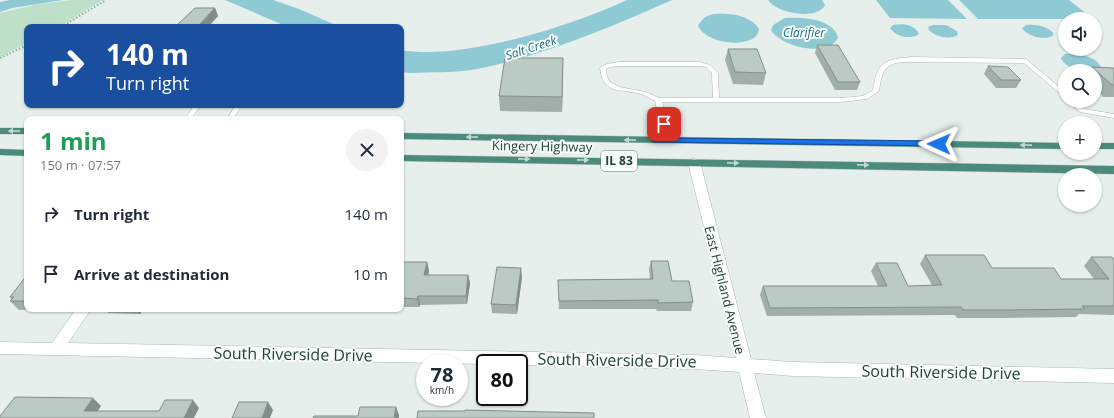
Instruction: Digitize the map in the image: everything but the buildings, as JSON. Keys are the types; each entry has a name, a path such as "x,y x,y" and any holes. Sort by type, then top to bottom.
{"highway":[{"path":"0,131 24,131"},
{"name":"Kingery Highway","path":"404,136 1058,146"},
{"path":"1102,146 1114,146"},
{"path":"0,152 24,153"},
{"name":"Kingery Highway","path":"404,158 1114,170"}],"street":[{"name":"East Highland Avenue","path":"694,162 743,365 758,418"},
{"path":"56,349 82,312"},
{"name":"South Riverside Drive","path":"0,348 679,361 793,369 1114,376"}],"lane":[{"path":"716,100 715,73 708,66 700,64 619,64 608,65 602,68 606,79 613,88 622,91 643,92 658,100 716,100 841,100 865,98 876,90 878,73 884,65 895,60 912,59 1026,61 1058,90"},
{"path":"655,140 662,135 665,129 658,100"},
{"path":"1079,108 1082,111 1114,116"}],"path":[{"path":"66,24 106,0"},
{"path":"0,58 24,46"}],"green space":[{"path":"72,0 103,0 63,24 24,24 24,45 0,57 0,13 39,4"}],"water":[{"path":"10,0 63,0 12,8 0,12 0,2"},
{"path":"225,0 273,0 299,9 333,24 281,24"},
{"name":"Salt Creek","path":"627,0 672,0 625,21 576,40 502,63 461,71 404,72 404,50 426,52 485,46 547,30 604,10"},
{"name":"Clarifier","path":"768,0 822,0 825,5 821,10 806,14 787,12 772,5"},
{"path":"876,0 948,0 967,19 890,18"},
{"path":"959,0 1069,0 1084,12 1058,12 1058,19 978,19"},
{"name":"Clarifier","path":"713,14 732,14 744,17 755,24 759,29 756,36 749,40 740,42 730,42 709,37 702,32 698,25 705,17"},
{"name":"Clarifier","path":"785,18 816,20 824,23 835,31 838,38 832,44 824,48 804,48 794,45 776,36 771,30 773,25"},
{"path":"900,24 911,26 915,28 919,34 912,37 904,37 896,34 890,28 893,25"},
{"path":"933,25 946,25 957,31 958,35 954,37 939,36 929,30 928,27"},
{"path":"1026,25 1038,25 1046,28 1054,35 1046,38 1032,36 1022,28"},
{"path":"1063,56 1086,56 1096,61 1098,64 1066,64 1061,58"}],"route":[{"path":"664,124 665,129 662,135 655,140 939,144"}]}
